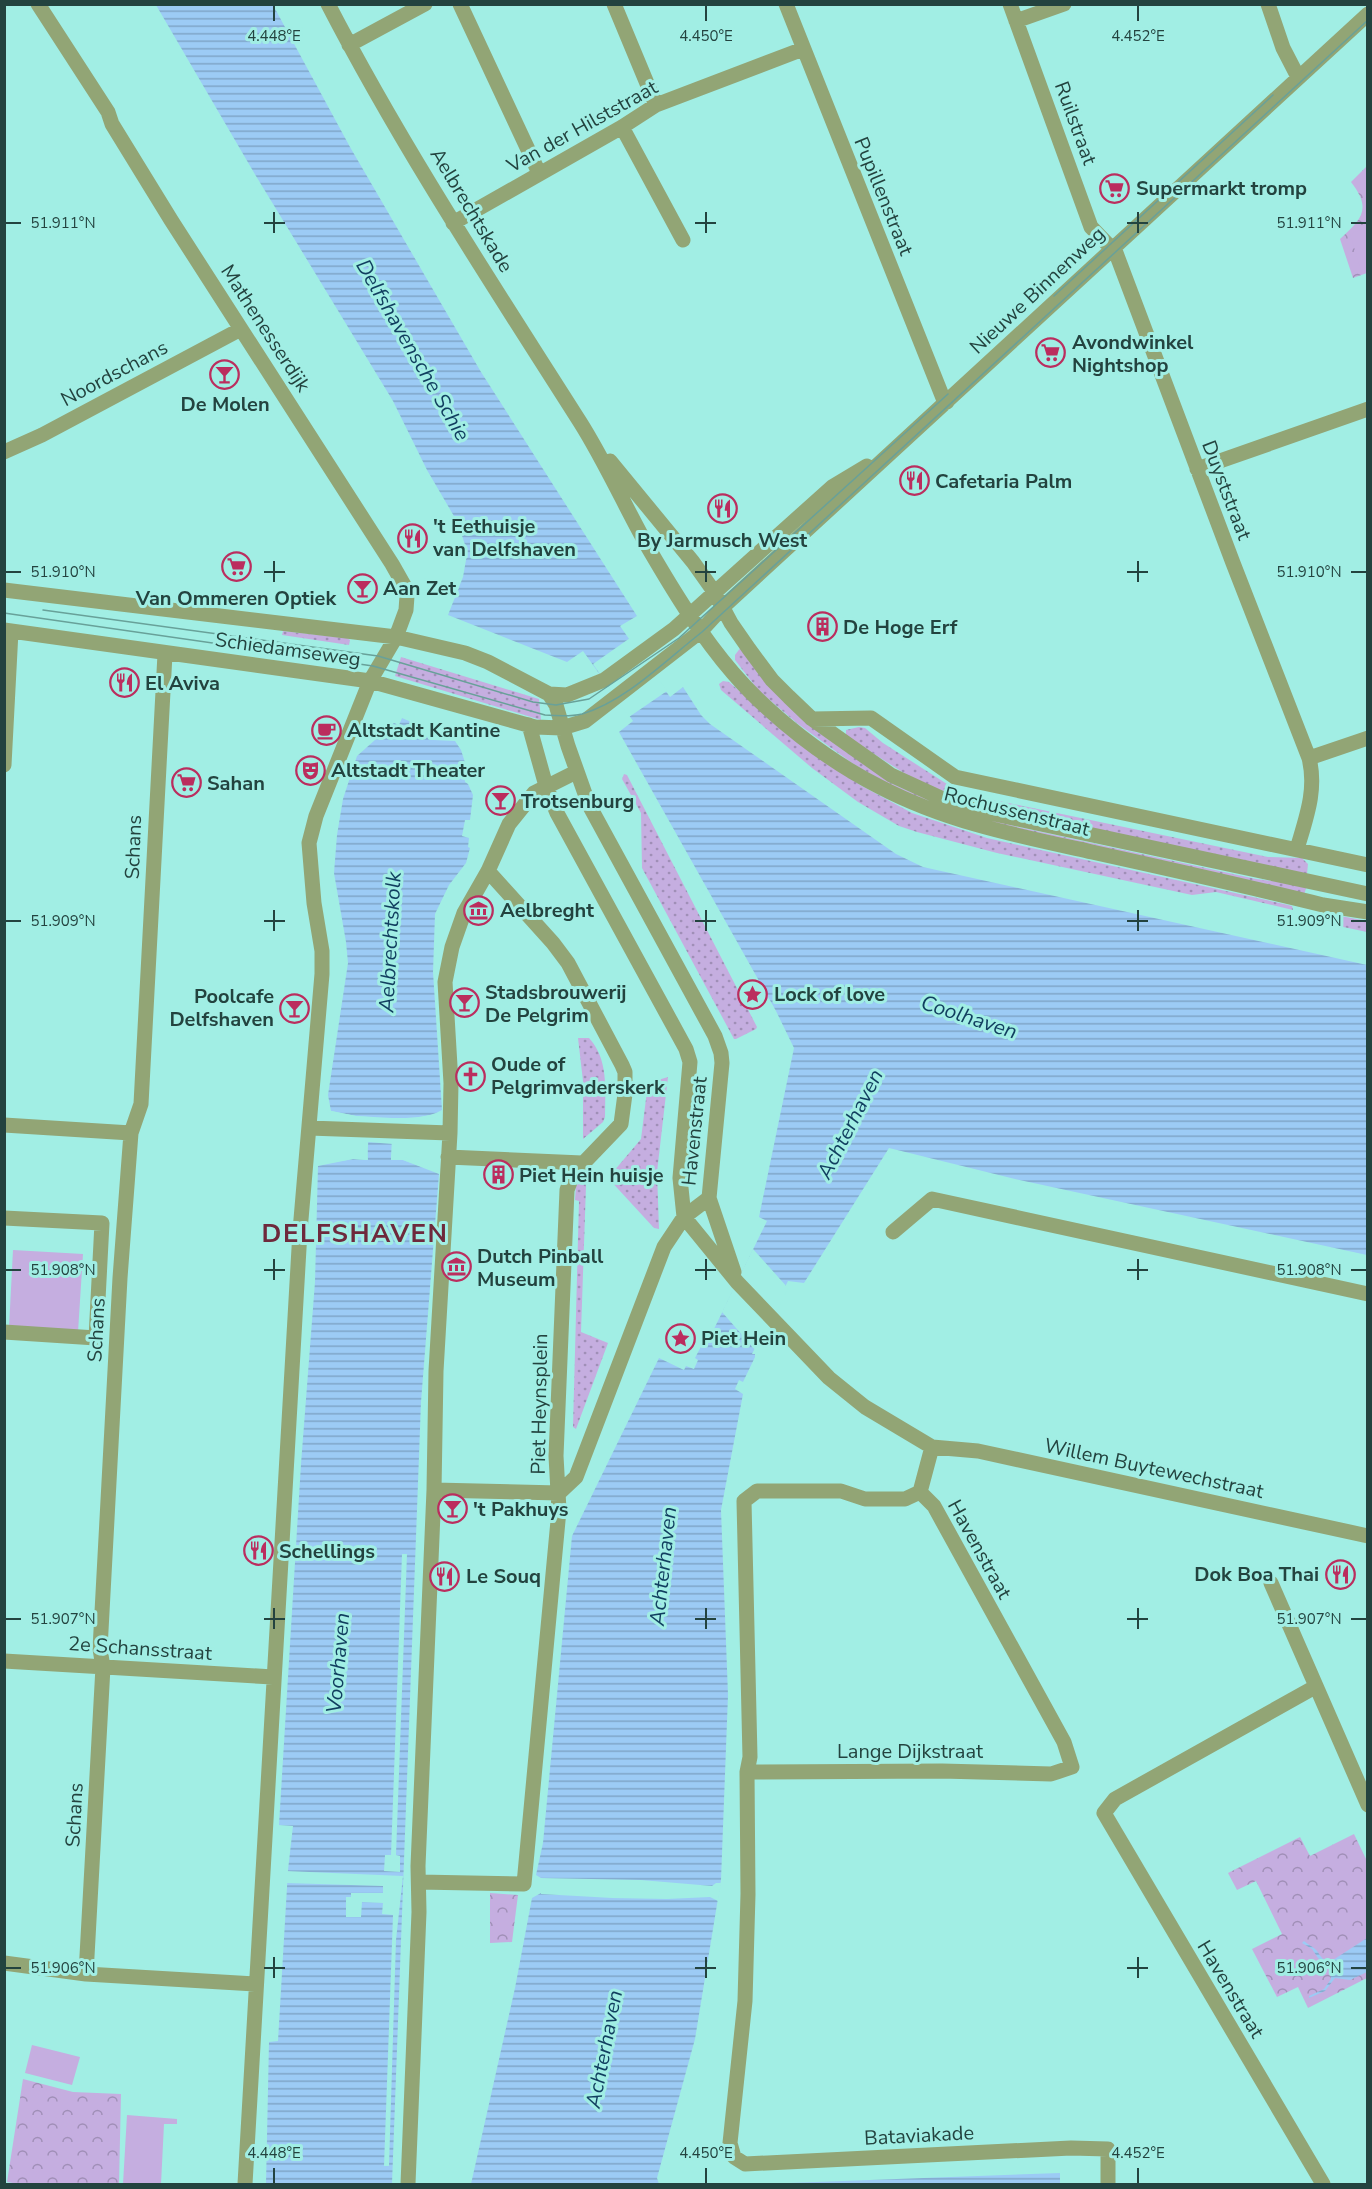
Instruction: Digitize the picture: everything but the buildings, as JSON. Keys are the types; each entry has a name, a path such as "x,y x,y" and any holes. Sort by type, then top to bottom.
{"street":[{"name":"Mathenesserdijk","path":"38,4 99,96 129,153 401,580 407,602 396,637 370,681"},
{"name":"Aelbrechtskade","path":"328,4 349,45 453,223 587,433 649,548 689,614"},
{"path":"349,45 425,4"},
{"path":"460,4 539,173"},
{"path":"615,4 656,105"},
{"name":"Pupillenstraat","path":"786,4 943,398 947,402"},
{"name":"Ruilstraat","path":"1010,4 1091,227 1112,250"},
{"path":"1016,21 1064,4"},
{"path":"1268,4 1284,48 1298,77"},
{"name":"Nieuwe Binnenweg","path":"701,631 723,607 1368,14"},
{"name":"Van der Hilststraat","path":"453,223 622,127 656,105 803,49"},
{"path":"622,127 683,240"},
{"name":"Duyststraat","path":"1112,250 1116,253 1309,758 1313,773 1313,786 1297,849"},
{"name":"Noordschans","path":"4,452 42,435 241,329"},
{"path":"1197,469 1368,410"},
{"name":"Aelbrechtskade","path":"587,433 715,592"},
{"name":"Nieuwe Binnenweg","path":"715,592 832,487 893,451"},
{"name":"Schiedamseweg","path":"4,590 396,637 465,653 488,662 549,694"},
{"path":"549,694 576,693 604,680 675,629 715,592"},
{"name":"Rochussenstraat","path":"715,592 731,623 772,680 812,718 891,775 941,798 976,810 1368,894"},
{"name":"Rochussenstraat","path":"689,614 747,688 797,732 869,781 925,808 1006,833 1368,912"},
{"path":"4,765 8,631"},
{"name":"Schiedamseweg","path":"8,631 370,681 529,725 562,728 585,721 701,631"},
{"name":"Schans","path":"86,1974 103,1667 100,1649 116,1345 131,1133 141,1104 165,654"},
{"path":"245,2184 300,1231 323,962 308,854 316,816 370,681"},
{"path":"549,694 556,705 562,728"},
{"name":"Rochussenstraat","path":"812,718 871,718 955,777 1368,866"},
{"name":"Havenstraat","path":"529,725 546,786 557,813 686,1049 690,1062 680,1184 684,1217"},
{"name":"Havenstraat","path":"562,728 589,805 720,1048 722,1071 709,1198 737,1282"},
{"path":"1309,758 1368,738"},
{"path":"408,2184 418,1866 434,1490 436,1371 450,1133 451,1083 446,973 464,913 522,805 534,792 576,772"},
{"name":"Piet Heynsplein","path":"488,871 568,963 622,1065 625,1083 621,1124 582,1163 573,1174 567,1190 556,1456 559,1493"},
{"path":"4,1125 131,1133"},
{"path":"309,1135 450,1133"},
{"path":"448,1157 582,1163"},
{"name":"Piet Heynsplein","path":"559,1493 576,1477 664,1247 684,1217 709,1198"},
{"path":"893,1232 932,1199 1368,1294"},
{"path":"684,1217 737,1282 830,1378 865,1407 932,1447"},
{"path":"4,1218 102,1223 96,1338"},
{"path":"4,1332 96,1338 107,1344 116,1345"},
{"name":"Havenstraat","path":"932,1447 920,1492 934,1506 1064,1742 1072,1767"},
{"name":"Willem Buytewechstraat","path":"932,1447 978,1451 1368,1536"},
{"path":"419,1882 524,1884 559,1510 559,1493 434,1490"},
{"path":"747,1772 750,1757 744,1501 757,1491 841,1491 865,1499 905,1499 920,1492"},
{"path":"1271,1583 1368,1805"},
{"name":"2e Schansstraat","path":"4,1660 273,1677"},
{"name":"Havenstraat","path":"1316,1687 1115,1799 1104,1814 1323,2184"},
{"name":"Lange Dijkstraat","path":"747,1772 942,1771 1051,1774 1072,1767"},
{"name":"Bataviakade","path":"747,1772 748,1894 745,2001 730,2143 734,2157 745,2164 1071,2148 1108,2149 1108,2184"},
{"path":"4,1963 86,1974 255,1984"}],"green space":[{"path":"1367,166 1367,273 1353,278 1340,239 1362,213 1361,199 1351,182"},
{"path":"1367,228 1367,267 1361,270 1350,234"},
{"path":"283,631 350,640 349,645 282,635"},
{"path":"741,647 827,738 891,783 908,791 970,814 1018,827 1256,879 1307,885 1304,895 987,823 892,787 852,763 798,724 759,691 735,660 735,655"},
{"path":"401,657 539,699 541,720 395,676"},
{"path":"723,681 729,682 765,713 860,785 912,813 987,838 1284,904 1292,906 1293,910 1216,892 1192,895 997,853 899,826 858,802 812,768 721,690 719,684"},
{"path":"865,728 883,743 961,793 1268,857 1302,858 1308,864 1307,874 975,802 918,782 846,736 846,730"},
{"path":"624,774 627,775 757,1027 736,1039 642,868 641,813 622,779"},
{"path":"1330,914 1367,921 1367,932 1329,924"},
{"path":"578,1038 589,1038 600,1056 605,1075 605,1117 603,1122 583,1139 583,1081"},
{"path":"668,1077 657,1172 659,1229 654,1228 608,1178 641,1139 648,1083"},
{"path":"581,1182 586,1186 581,1332 608,1343 576,1429 573,1427 579,1201 575,1200 576,1186"},
{"path":"13,1250 83,1254 78,1332 9,1328"},
{"path":"1354,1834 1367,1861 1367,1978 1308,2008 1298,1987 1277,1997 1252,1949 1282,1934 1256,1881 1237,1890 1228,1873 1300,1837 1310,1856"},
{"path":"490,1893 518,1895 512,1942 490,1943"},
{"path":"32,2045 80,2057 72,2085 25,2073"},
{"path":"23,2079 73,2092 121,2094 119,2184 7,2182"},
{"path":"127,2115 177,2119 177,2124 164,2124 161,2184 123,2184"}],"water":[{"path":"156,5 273,5 350,147 481,372 637,616 620,626 670,697 683,687 701,715 710,724 896,854 923,867 1367,965 1367,1255 1015,1179 889,1148 804,1283 788,1281 752,1354 755,1354 755,1357 743,1382 739,1380 735,1389 743,1394 721,1510 728,1695 721,1880 695,2039 657,2178 659,2184 471,2184 515,1988 532,1898 541,1893 541,1878 536,1875 543,1843 572,1536 659,1358 684,1370 686,1366 694,1369 698,1360 695,1358 708,1333 712,1333 767,1221 759,1217 794,1048 776,1011 619,732 633,721 583,651 567,662 448,615 463,577 466,560 465,545 458,523 427,470 393,401 253,171"},
{"path":"402,718 423,727 421,734 434,740 455,741 461,750 468,772 464,773 465,782 473,795 470,820 465,820 462,836 469,838 468,847 470,848 466,863 449,885 435,914 433,972 442,1110 425,1116 393,1118 391,1160 403,1160 439,1174 421,1402 392,2184 266,2184 269,2042 278,2041 288,1870 293,1826 279,1825 301,1464 315,1282 318,1166 353,1159 367,1160 370,1117 331,1111 328,1095 348,963 334,873 337,835 343,799 357,756 394,723 399,725"},
{"path":"1367,1938 1367,1972 1350,1980 1335,1978 1325,1991 1309,1998 1324,1989 1331,1979 1330,1970 1312,1949 1302,1943 1304,1941 1315,1949 1323,1959 1333,1960"},
{"path":"1060,2173 1060,2184 760,2184"}],"pier":[{"path":"630,638 667,691 629,717 593,664"},
{"path":"327,1110 356,1116 410,1119 445,1110 436,1117 396,1121 395,1141 395,1157 404,1157 441,1171 442,1174 403,1160 391,1160 393,1144 367,1142 368,1160 353,1159 315,1165 353,1156 365,1157 367,1119 330,1114"},
{"path":"753,1249 788,1288 757,1352 722,1312"},
{"path":"402,1554 407,1554 396,1855 400,1856 400,1872 384,1871 385,1855 391,1855"},
{"path":"286,1871 403,1876 396,1940 389,2166 384,2166 393,1915 382,1914 383,1903 362,1902 361,1917 346,1917 346,1897 351,1897 351,1893 383,1893 383,1886 286,1883"},
{"path":"541,1878 641,1880 712,1886 721,1883 718,1901 710,1897 667,1899 541,1894"}],"tram line":[{"path":"4,613 373,666 545,715 573,716 598,708 630,690 702,632 1368,20"},
{"path":"1054,296 1273,95"},
{"path":"43,610 378,656 533,702 556,705 589,699 679,638 948,394"}],"place":[{"name":"Supermarkt tromp","path":"1115,188"},
{"name":"Avondwinkel Nightshop","path":"1051,353"},
{"name":"De Molen","path":"225,374"},
{"name":"Cafetaria Palm","path":"914,481"},
{"name":"By Jarmusch West","path":"722,509"},
{"name":"'t Eethuisje van Delfshaven","path":"412,538"},
{"name":"Van Ommeren Optiek","path":"236,567"},
{"name":"Aan Zet","path":"362,588"},
{"name":"De Hoge Erf","path":"822,627"},
{"name":"El Aviva","path":"124,683"},
{"name":"Altstadt Kantine","path":"326,730"},
{"name":"Altstadt Theater","path":"310,770"},
{"name":"Sahan","path":"186,783"},
{"name":"Trotsenburg","path":"500,801"},
{"name":"Aelbreght","path":"479,910"},
{"name":"Lock of love","path":"753,994"},
{"name":"Stadsbrouwerij De Pelgrim","path":"464,1003"},
{"name":"Poolcafe Delfshaven","path":"295,1008"},
{"name":"Oude of Pelgrimvaderskerk","path":"470,1076"},
{"name":"Piet Hein huisje","path":"498,1175"},
{"name":"Dutch Pinball Museum","path":"456,1267"},
{"name":"Piet Hein","path":"680,1338"},
{"name":"'t Pakhuys","path":"452,1509"},
{"name":"Schellings","path":"258,1551"},
{"name":"Dok Boa Thai","path":"1340,1574"},
{"name":"Le Souq","path":"445,1576"}],"district":[{"name":"DELFSHAVEN","path":"355,1233"}],"water label":[{"name":"Delfshavensche Schie","path":"413,350"},
{"name":"Aelbrechtskolk","path":"390,942"},
{"name":"Coolhaven","path":"969,1017"},
{"name":"Achterhaven","path":"850,1124"},
{"name":"Achterhaven","path":"663,1566"},
{"name":"Voorhaven","path":"338,1663"},
{"name":"Achterhaven","path":"604,2049"}]}
